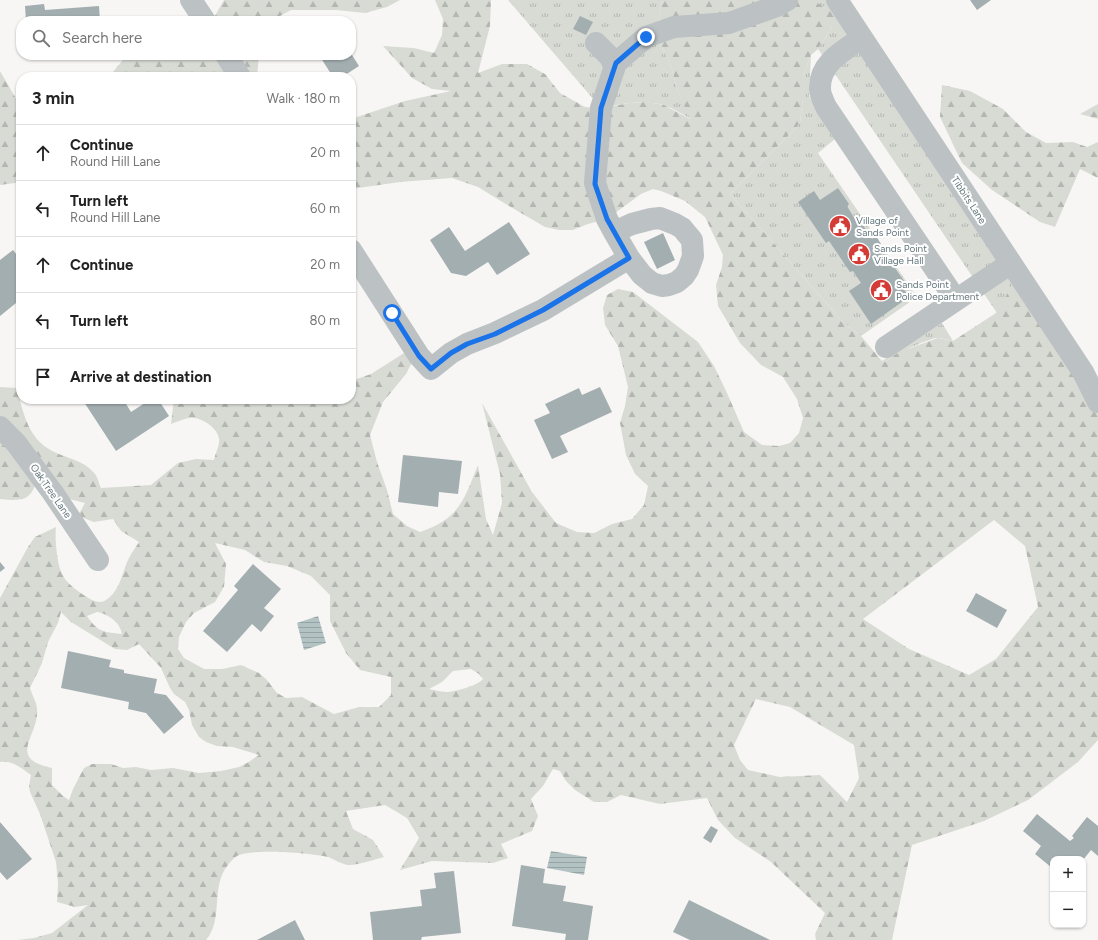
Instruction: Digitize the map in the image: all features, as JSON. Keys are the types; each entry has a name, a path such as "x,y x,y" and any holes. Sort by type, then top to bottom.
{"street":[{"path":"190,0 201,16"},
{"path":"614,232 632,224 660,218 666,219 682,228 692,240 693,256 688,270 678,282 669,285 657,285 647,280 629,258 614,232 607,219 595,184 601,108 616,63 646,37 674,27 729,23 777,6 787,0"},
{"name":"Tibbits Lane","path":"837,0 1083,372 1098,402"},
{"path":"862,38 833,58 823,72 820,90 826,107 956,300"},
{"path":"596,43 616,63"},
{"path":"229,60 237,72"},
{"path":"356,258 419,356 431,369 451,353 467,344 495,334 543,310 629,258"},
{"path":"886,347 1011,263"},
{"name":"Oak Tree Lane","path":"0,427 16,442 98,560"}],"green space":[{"path":"224,0 400,0 387,7 365,13 336,10 291,10 280,16 215,16"},
{"path":"435,0 491,0 490,26 478,73 502,64 527,64 545,74 560,93 585,107 601,108 630,103 647,102 664,105 690,119 678,92 670,63 658,39 659,15 662,0 809,0 822,5 835,13 832,27 818,49 811,55 803,76 803,98 800,123 730,194 842,321 861,336 882,361 885,362 899,352 938,338 953,341 996,313 1018,275 1098,402 1098,740 1078,762 1028,800 984,821 912,845 892,940 816,940 815,934 825,913 771,862 735,838 718,820 707,798 660,804 621,795 607,802 594,802 575,790 566,781 560,771 553,769 543,786 531,799 538,816 532,831 501,844 508,858 493,863 432,861 400,870 419,838 407,818 385,805 346,811 353,829 373,840 384,857 348,865 328,857 308,854 255,852 237,856 223,873 218,892 214,922 211,932 206,940 18,940 34,938 52,933 88,905 75,907 57,902 58,883 56,862 40,814 30,792 29,786 31,775 12,763 0,762 0,598 35,537 56,527 58,562 63,575 74,588 96,602 106,600 118,587 129,557 139,542 121,531 113,519 94,522 78,516 85,503 65,498 35,486 30,495 27,497 14,500 0,499 0,387 16,388 16,404 21,404 28,425 42,444 48,449 90,468 96,476 101,488 151,485 178,463 196,459 214,460 218,447 218,435 212,427 203,421 189,418 171,424 173,404 356,404 356,379 371,374 423,341 406,374 383,402 370,435 393,514 407,526 420,532 444,521 452,514 464,498 478,465 486,519 493,535 502,503 500,474 482,403 532,492 556,523 577,532 594,533 612,524 632,519 644,505 648,486 635,474 626,455 620,423 628,387 618,346 605,325 603,308 607,295 618,289 633,292 698,342 714,366 744,432 762,445 779,446 790,443 799,433 803,418 797,399 783,377 761,365 740,343 718,306 716,285 722,267 723,255 705,217 685,201 653,189 641,194 607,219 573,230 559,230 545,227 478,187 452,178 400,182 356,188 356,117 405,101 451,91 432,89 412,78 383,46 414,48 434,53 442,35 443,19","holes":["994,520 1025,546 1038,607 996,659 969,675 909,649 863,619","215,543 245,550 264,562 287,566 311,576 330,595 330,621 346,653 360,670 391,677 391,695 379,707 359,707 334,714 302,697 286,698 277,693 259,673 241,665 222,669 204,669 184,658 178,649 179,637 186,622 194,613 215,602 224,587 226,564","61,612 71,622 115,649 127,650 139,644 161,668 174,694 185,702 189,710 192,725 199,737 206,742 217,746 233,747 259,755 239,767 221,771 199,773 173,768 151,770 136,767 123,768 111,764 92,764 84,768 69,800 52,785 52,768 38,764 30,758 27,752 28,744 37,719 36,704 30,688 42,663 48,642 58,623","97,612 113,619 119,626 122,634 111,633 98,629 87,616","471,669 479,674 483,679 480,682 472,686 448,692 429,689 442,682 453,671","756,699 790,707 854,745 859,778 847,802 820,775 780,777 748,770 740,760 734,745"]},
{"path":"508,0 662,0 659,15 658,39 670,63 678,92 691,119 663,105 648,102 601,108"},
{"path":"809,0 837,0 1018,275 997,313 818,49 832,27"},
{"path":"811,55 809,96 835,139 818,153 917,297 861,336 842,321 730,194 800,123 803,98 803,76"},
{"path":"123,60 259,60 257,72 113,72"},
{"path":"0,71 16,99 16,183 0,185"},
{"path":"942,85 970,91 1003,109 1026,132 1046,143 1073,142 1087,147 1098,142 1098,178 1080,169 1055,227 1040,222 992,190 962,163 940,117"},
{"path":"1098,104 1098,119 1080,114"},
{"path":"942,323 953,341 939,338 932,339 918,344 885,362 882,361"}],"shaded area":[{"path":"318,616 326,643 304,650 297,623"},
{"path":"551,851 587,857 584,875 547,868"}],"building":[{"path":"970,0 991,0 977,10"},
{"path":"44,4 45,10 99,6 100,16 26,16 25,6"},
{"path":"580,16 593,22 586,35 573,29"},
{"path":"322,60 355,60 359,66 350,72 330,72"},
{"name":"Sands Point Village Hall","path":"838,188 849,204 847,206 856,221 859,219 872,239 876,236 881,244 876,247 888,264 890,261 907,285 903,288 909,297 871,324 849,291 861,283 853,271 850,272 829,241 826,243 798,202 814,191 820,200"},
{"path":"509,222 530,254 497,275 488,262 466,276 451,273 430,240 449,227 465,251"},
{"path":"663,233 675,260 657,269 644,242"},
{"path":"13,250 16,254 16,303 0,316 0,260"},
{"path":"600,387 612,412 560,436 568,452 552,459 534,420 550,413 545,404 579,388 582,395"},
{"path":"85,404 126,404 131,412 143,404 161,404 169,416 116,451"},
{"path":"403,455 462,461 458,494 439,492 438,507 398,502"},
{"path":"0,562 5,568 0,572"},
{"path":"253,564 281,589 264,608 274,616 261,632 252,624 227,652 203,631 238,590 234,586"},
{"path":"976,593 1007,610 997,628 966,611"},
{"path":"68,651 111,660 109,667 124,670 124,673 157,679 154,693 166,695 184,717 164,734 146,713 128,709 129,702 61,688"},
{"path":"1037,814 1070,841 1074,838 1072,836 1087,817 1098,826 1098,856 1091,850 1086,856 1050,856 1050,866 1035,854 1041,846 1023,831"},
{"path":"0,822 32,859 7,880 0,872"},
{"path":"711,826 718,830 711,843 703,838"},
{"path":"521,865 545,869 543,883 566,886 563,901 593,906 588,940 565,940 566,934 512,926"},
{"path":"454,871 461,933 422,937 421,940 373,940 370,912 422,906 420,890 436,888 434,873"},
{"path":"689,900 770,940 690,940 673,932"},
{"path":"295,920 305,940 257,940"}],"place":[{"name":"Village of Sands Point","path":"840,226"},
{"name":"Sands Point Village Hall","path":"859,254"},
{"name":"Sands Point Police Department","path":"881,290"}],"route":[{"path":"392,313 419,356 431,369 451,353 467,344 495,334 543,310 629,258 607,219 595,184 601,108 616,63 646,37"}]}
